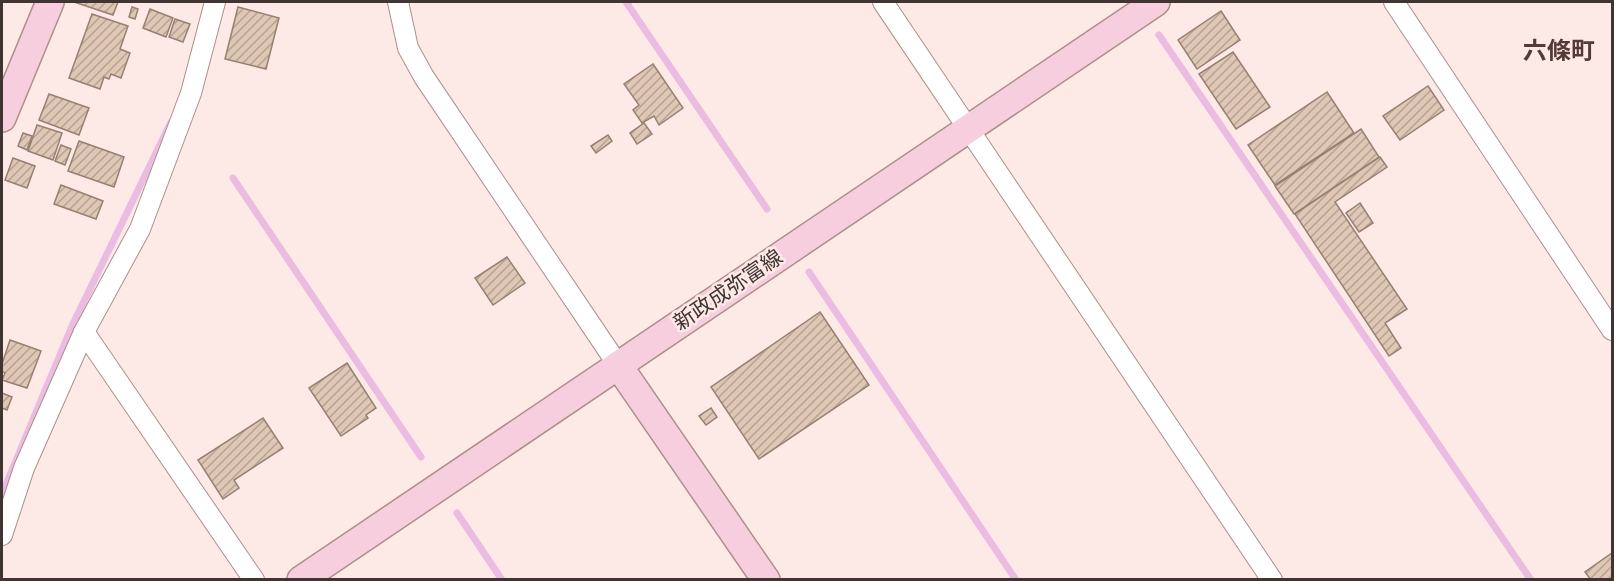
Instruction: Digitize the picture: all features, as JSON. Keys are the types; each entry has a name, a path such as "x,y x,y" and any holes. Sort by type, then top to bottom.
{"main road":[{"path":"2,118 50,2"},
{"name":"新政成弥富線","path":"301,579 1156,2"},
{"path":"618,365 766,579"}],"street":[{"path":"2,535 24,468 84,332 140,229 191,93 215,2"},
{"path":"398,2 408,48 424,76 618,365"},
{"path":"883,2 1272,579"},
{"path":"1394,2 1612,330"},
{"path":"84,332 254,579"}],"building":[{"path":"74,2 118,2 113,15"},
{"path":"132,7 138,9 135,19 129,17"},
{"path":"238,7 279,18 266,69 225,59"},
{"path":"150,9 173,18 166,37 143,28"},
{"path":"1221,11 1240,40 1197,69 1178,40"},
{"path":"92,14 128,26 120,49 130,53 121,78 111,74 109,79 104,77 100,89 69,78"},
{"path":"175,19 190,24 183,42 169,37"},
{"path":"1233,52 1270,107 1236,129 1199,74"},
{"path":"653,64 683,108 659,125 654,116 642,123 633,110 639,105 624,84"},
{"path":"1428,86 1444,110 1400,140 1383,116"},
{"path":"1327,92 1354,133 1275,185 1248,145"},
{"path":"49,94 89,108 79,135 39,120"},
{"path":"644,123 652,134 637,144 630,133"},
{"path":"37,125 62,133 53,160 28,151"},
{"path":"1361,129 1379,157 1294,214 1275,186"},
{"path":"23,133 32,136 27,150 18,146"},
{"path":"608,135 612,141 596,153 591,146"},
{"path":"79,141 124,157 114,187 68,171"},
{"path":"61,145 71,149 65,165 55,161"},
{"path":"1380,157 1387,167 1335,202 1407,309 1385,323 1401,348 1389,356 1295,214"},
{"path":"13,158 35,166 27,188 5,180"},
{"path":"61,185 103,201 96,219 54,204"},
{"path":"1360,203 1373,223 1359,232 1346,213"},
{"path":"507,257 525,283 493,305 475,278"},
{"path":"820,312 869,385 759,459 711,387"},
{"path":"10,340 41,351 27,388 2,380 5,373 2,371 2,364"},
{"path":"347,363 376,408 366,415 368,418 341,436 309,388"},
{"path":"2,393 12,397 7,410 2,408"},
{"path":"711,408 717,417 706,425 699,416"},
{"path":"263,418 283,448 234,480 239,488 223,499 198,460"},
{"path":"1612,553 1612,580 1591,580 1585,572"}],"waterway":[{"path":"626,2 767,209"},
{"path":"1159,35 1531,580"},
{"path":"2,494 72,326 171,122"},
{"path":"233,178 421,457"},
{"path":"809,272 1016,580"},
{"path":"457,513 502,580"}],"district":[{"name":"六條町","path":"1559,51"}]}
